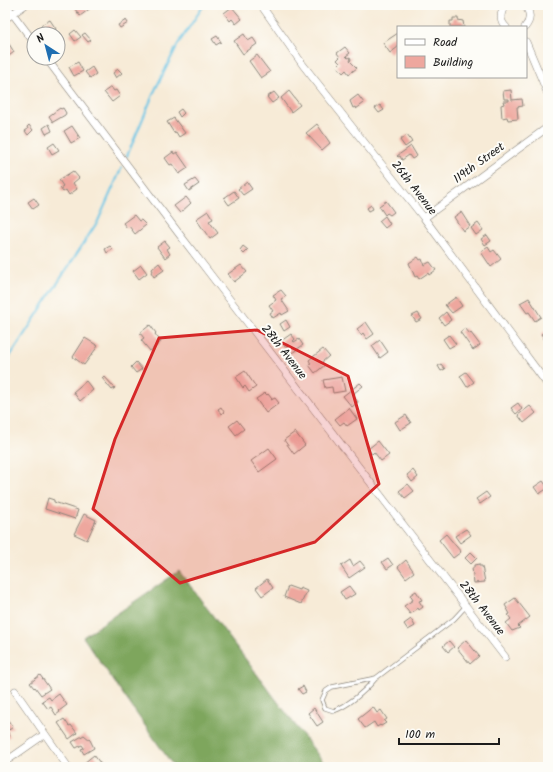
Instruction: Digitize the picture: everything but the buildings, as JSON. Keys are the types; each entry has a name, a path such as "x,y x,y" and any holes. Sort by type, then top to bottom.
{"street":[{"path":"6,5 26,31"},
{"path":"5,19 25,5"},
{"name":"26th Avenue","path":"261,5 303,64 424,218 548,385"},
{"path":"505,26 501,20 501,15 502,10 506,5"},
{"path":"524,5 530,15 526,26"},
{"path":"527,44 548,94"},
{"name":"28th Avenue","path":"52,66 183,239 505,657"},
{"name":"119th Street","path":"424,218 548,127"},
{"path":"15,691 68,767"},
{"path":"5,762 45,734"}],"lane":[{"path":"376,678 332,687 326,690 322,700 325,708 334,711 344,707 364,692 376,678 454,619 466,606"}],"highlighted area":[{"path":"257,330 348,376 379,484 315,542 180,583 93,509 115,439 159,338"}],"green space":[{"path":"179,571 327,767 174,767 83,637"}],"waterway":[{"path":"127,156 155,90 178,44 204,5"},
{"path":"5,364 98,221 122,167"}]}
